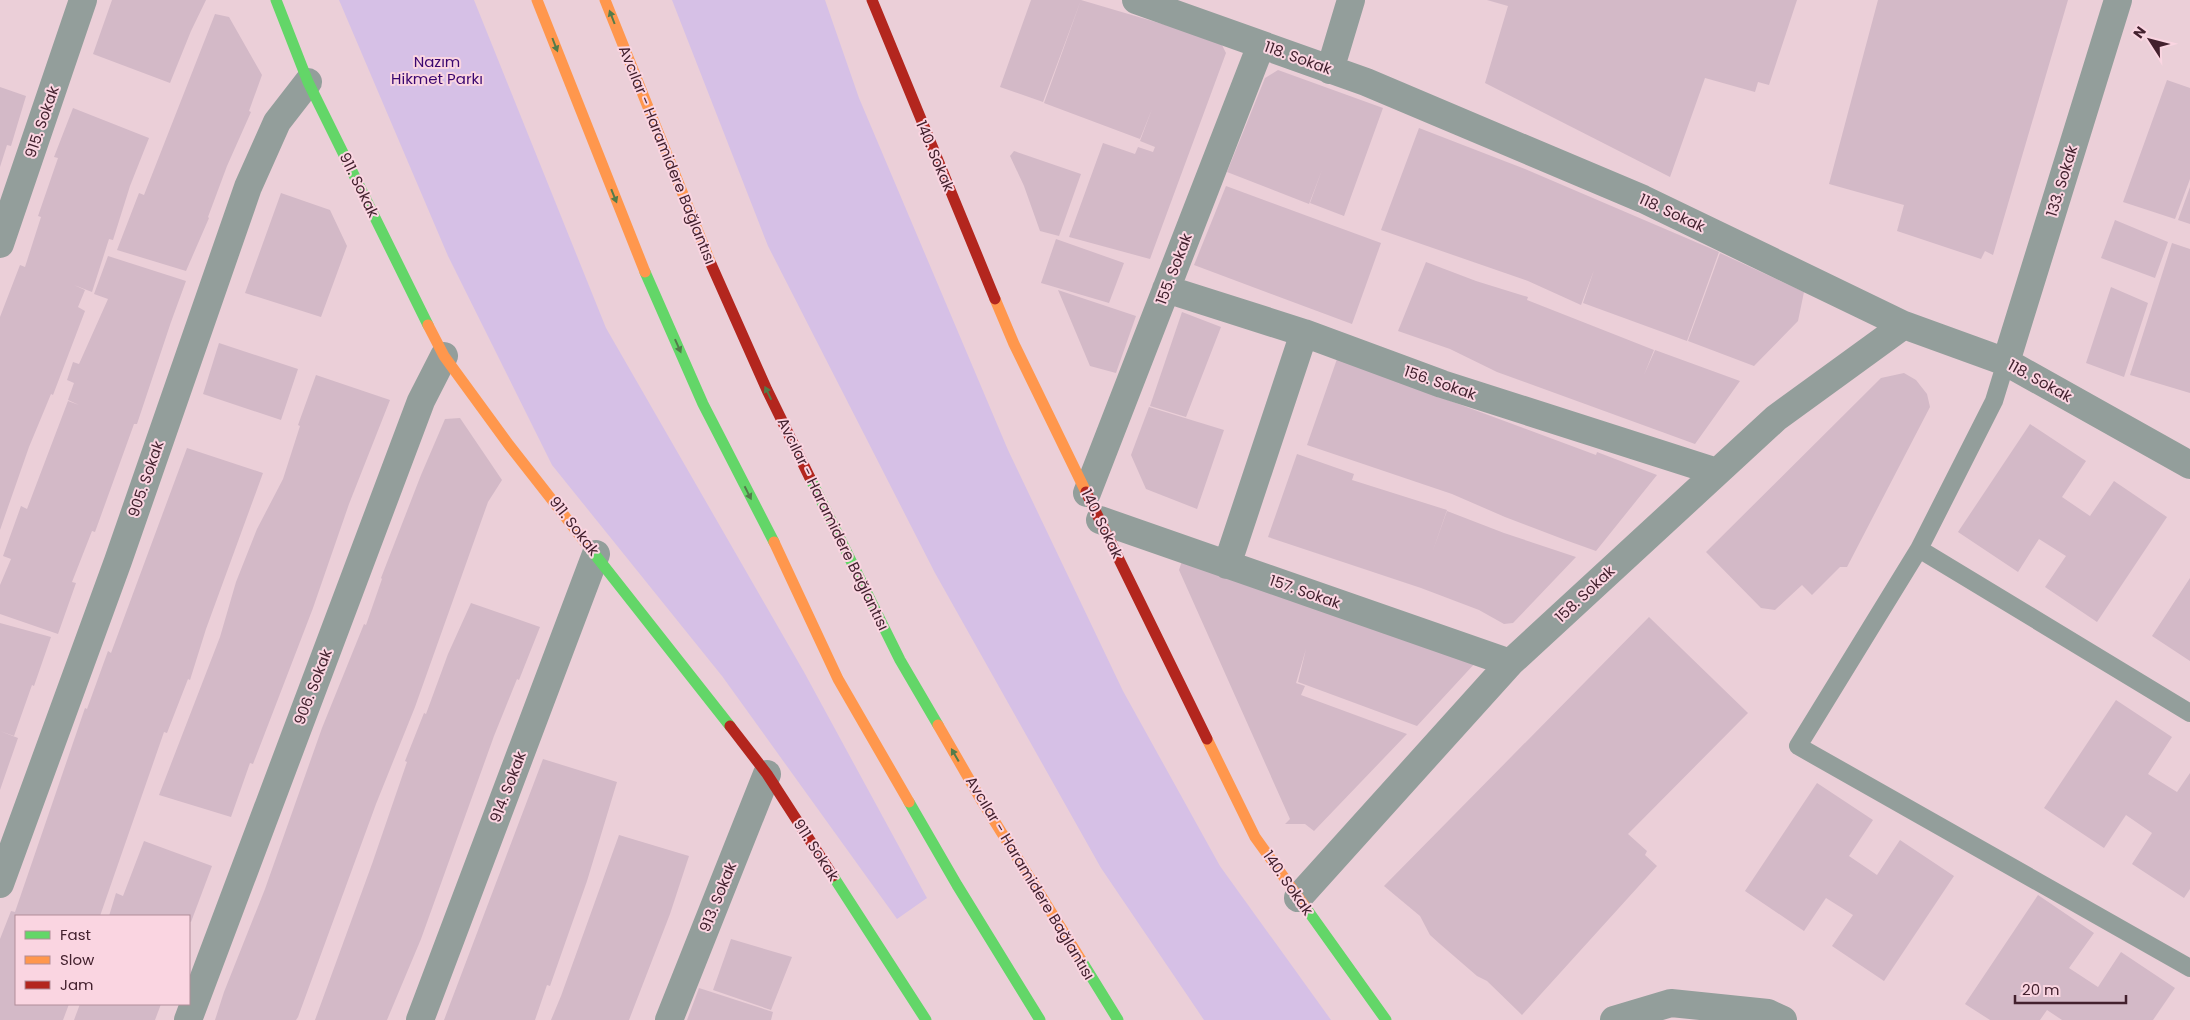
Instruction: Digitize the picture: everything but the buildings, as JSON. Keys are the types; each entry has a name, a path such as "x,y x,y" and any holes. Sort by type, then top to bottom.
{"main road":[{"name":"911. Sokak","path":"276,0 308,82 444,356 509,444 767,774 926,1020"},
{"path":"537,0 637,254 703,404 784,564 838,679 957,885 1040,1020"},
{"name":"Avcılar - Haramidere Bağlantısı","path":"605,0 659,140 730,309 771,399 900,660 980,798 1118,1020"},
{"name":"140. Sokak","path":"872,0 1014,344 1255,837 1386,1020"}],"street":[{"name":"915. Sokak","path":"0,244 83,0"},
{"name":"118. Sokak","path":"1136,0 1366,82 1643,199 1904,324 2006,362 2190,465"},
{"path":"1330,70 1350,0"},
{"name":"133. Sokak","path":"2006,362 2118,0"},
{"name":"155. Sokak","path":"1086,493 1261,45"},
{"name":"905. Sokak","path":"0,884 118,561 248,187 277,122 308,82"},
{"name":"156. Sokak","path":"1166,289 1304,333 1442,384 1716,472"},
{"name":"158. Sokak","path":"1298,898 1510,663 1776,418 1904,324"},
{"path":"1227,565 1304,333"},
{"name":"906. Sokak","path":"188,1020 421,401 444,356"},
{"name":"157. Sokak","path":"1100,520 1510,663"},
{"name":"914. Sokak","path":"420,1020 596,554"},
{"name":"913. Sokak","path":"668,1020 767,774"},
{"path":"1614,1020 1671,1003 1768,1013 1783,1020"}],"lane":[{"path":"2006,362 1994,400 1920,549 1798,746 2190,968"},
{"path":"1920,549 2190,713"}],"green space":[{"name":"Nazım Hikmet Parkı","path":"339,0 474,0 606,328 804,672 927,898 897,919 722,676 552,465 448,256"},
{"path":"672,0 825,0 859,98 1008,450 1123,691 1220,866 1331,1020 1204,1020 1101,868 935,573 768,246"}],"traffic: fast":[{"path":"276,0 308,82 428,325"},
{"path":"645,272 703,404 774,542"},
{"path":"810,478 900,660 938,725"},
{"path":"585,542 730,726"},
{"path":"909,802 957,885 1040,1020"},
{"path":"833,876 926,1020"},
{"path":"1306,908 1386,1020"},
{"path":"1081,960 1118,1020"}],"traffic: slow":[{"path":"537,0 645,272"},
{"path":"605,0 711,264"},
{"path":"995,299 1014,344 1086,492"},
{"path":"428,325 444,356 509,445 585,542"},
{"path":"774,542 838,679 909,802"},
{"path":"938,725 980,798 1081,960"},
{"path":"1207,739 1255,837 1306,908"}],"traffic: jam":[{"path":"872,0 995,299"},
{"path":"711,264 767,390 810,478"},
{"path":"1086,492 1207,739"},
{"path":"730,726 767,774 833,876"}]}
